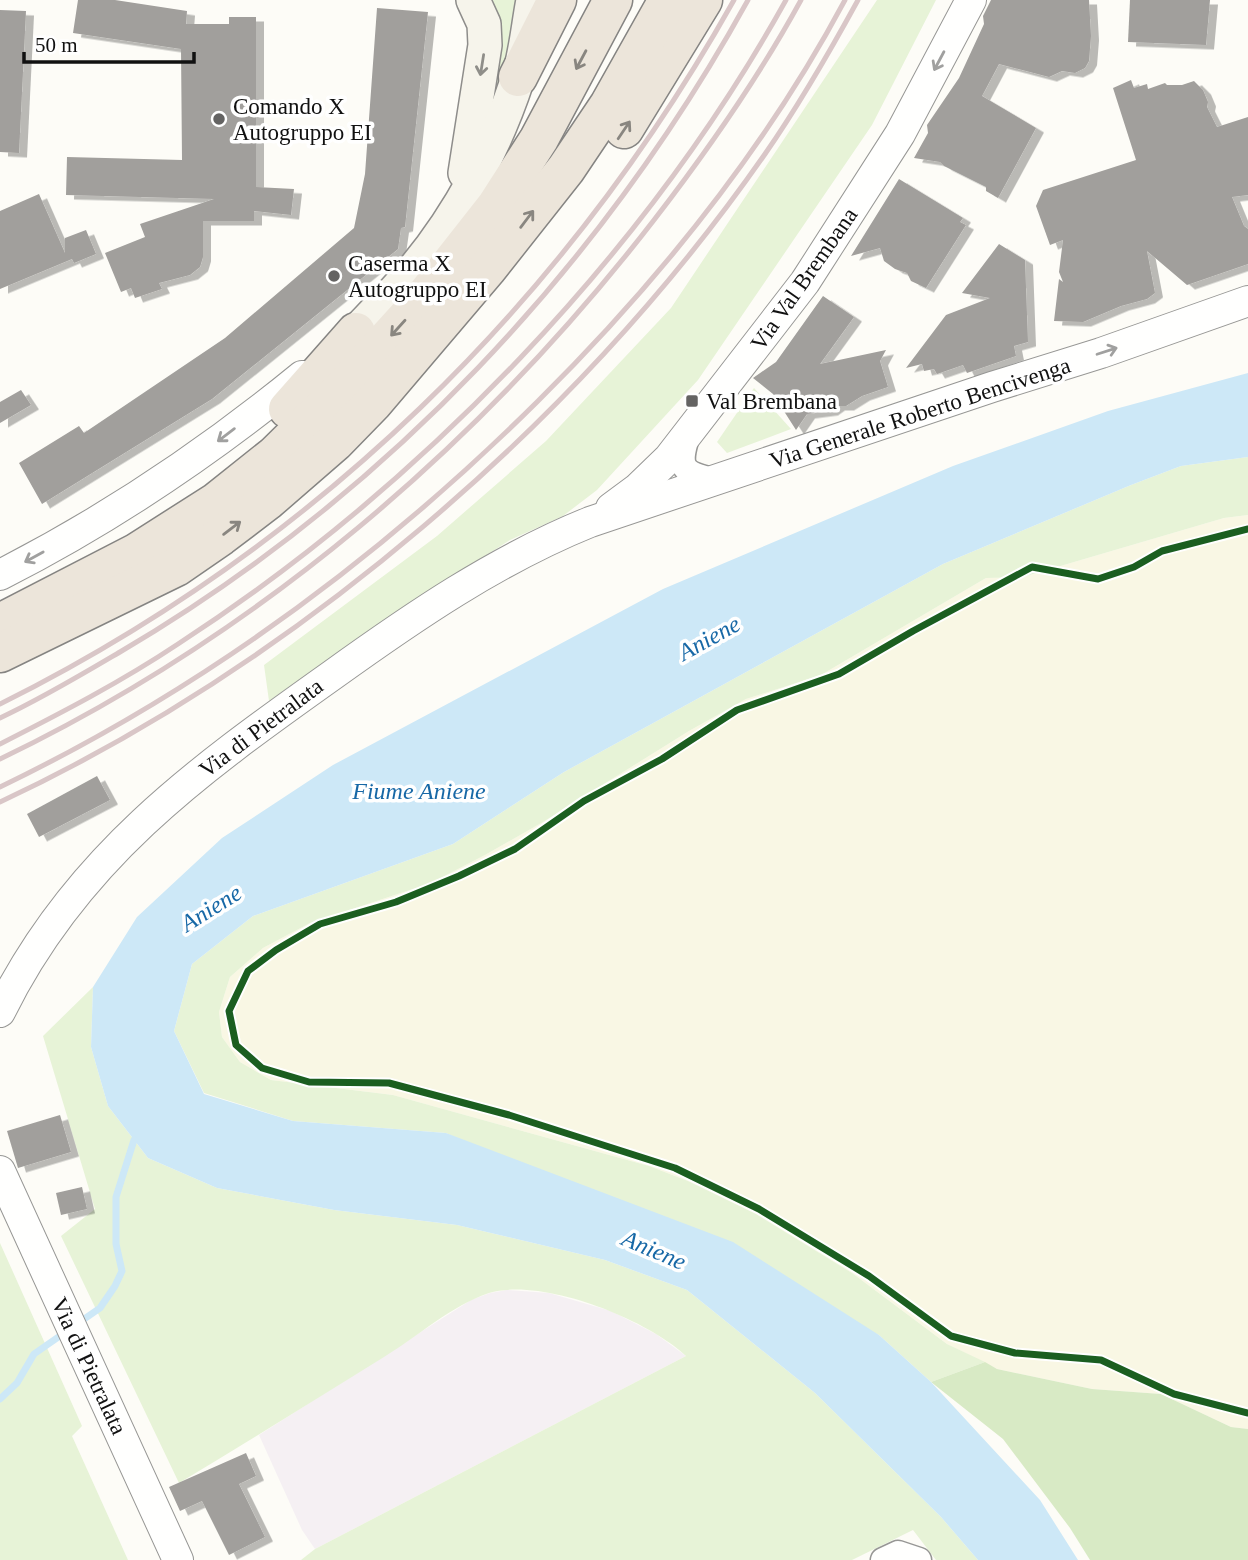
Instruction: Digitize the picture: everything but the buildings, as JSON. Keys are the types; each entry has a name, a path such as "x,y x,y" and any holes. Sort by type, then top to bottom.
{"highway":[{"path":"518,77 557,0"},
{"path":"0,623 136,553 209,507 275,455 340,391 419,304 496,206 539,139 613,0"},
{"path":"0,678 134,604 176,567 288,485 335,442 373,403 495,260 566,169 609,105 668,0"},
{"path":"373,403 479,310 548,233 605,157 703,0"},
{"path":"0,599 152,518 209,477 281,416 356,332"},
{"path":"0,653 176,567"}],"main road":[{"path":"461,200 485,45 484,24 473,0"},
{"path":"356,332 415,269 461,200 486,155 518,77 533,0"}],"street":[{"name":"Via Val Brembana","path":"590,522 646,482 688,433 805,282 900,134 971,0"},
{"name":"Via Generale Roberto Bencivenga","path":"590,522 1113,349 1248,301"},
{"path":"0,575 86,528 191,462 356,332"},
{"path":"688,433 682,458 686,470 695,476 717,481"},
{"name":"Via di Pietralata","path":"0,1012 38,943 65,907 98,866 150,814 289,706 442,601 524,552 590,522"},
{"name":"Via di Pietralata","path":"0,1171 178,1560"},
{"path":"883,1560 898,1553 919,1560"}],"shaded area":[{"path":"1248,515 1248,1429 1231,1427 1161,1394 1092,1389 997,1369 947,1344 852,1273 756,1214 688,1181 649,1166 393,1095 271,1080 240,1062 222,1037 219,1012 230,977 263,948 310,923 431,883 543,822 689,731 746,699 821,675 986,578 1023,577 1224,518"},
{"path":"507,1290 549,1293 611,1311 656,1334 686,1356 315,1549 302,1530 259,1435 471,1300"}],"green space":[{"path":"491,0 519,0 513,40 492,112 487,111 497,15"},
{"path":"877,0 936,0 872,125 698,380 597,490 563,516 510,540 368,631 269,701 264,665 437,536 546,441 671,308"},
{"path":"754,388 791,429 727,453 717,442"},
{"path":"1248,457 1248,515 1224,518 1023,577 986,578 821,675 746,699 689,731 543,822 431,883 310,923 263,948 230,977 219,1012 222,1037 240,1062 271,1080 393,1095 649,1166 688,1181 756,1214 852,1273 947,1344 985,1362 931,1382 879,1335 446,1133 293,1121 204,1093 174,1031 192,964 253,916 453,844 564,772 943,564 1181,466"},
{"path":"93,987 91,1047 108,1106 148,1158 217,1188 334,1210 457,1225 605,1260 687,1290 815,1393 941,1517 978,1560 936,1560 913,1530 852,1560 301,1560 315,1549 686,1356 669,1342 621,1316 564,1296 537,1291 511,1290 475,1298 179,1483 61,1236 95,1209 43,1036"},
{"path":"0,1243 82,1426 72,1436 128,1560 0,1560"},
{"path":"985,1362 997,1369 1092,1389 1161,1394 1231,1427 1248,1429 1248,1560 1090,1560 1070,1528 1003,1439 931,1382"}],"water":[{"name":"Fiume Aniene","path":"1248,373 1248,457 1181,466 943,564 564,772 453,844 253,916 192,964 174,1031 204,1094 293,1121 446,1133 733,1242 879,1335 931,1382 1040,1500 1078,1560 978,1560 941,1517 815,1393 687,1290 605,1260 457,1225 334,1210 217,1188 148,1158 108,1106 91,1047 93,987 137,917 222,838 333,765 663,589 953,466 1108,411"}],"waterway":[{"path":"77,1324 100,1308 122,1271 116,1244 116,1197 134,1140"},
{"path":"0,1399 17,1383 34,1354 67,1331"}],"railway":[{"path":"0,704 114,641 223,571 325,493 420,408 509,316 591,217 666,111 734,0"},
{"path":"0,718 105,661 217,590 309,522 396,448 478,368 554,283 625,193 689,99 748,0"},
{"path":"0,744 68,709 178,644 268,581 356,512 440,438 520,358 596,274 666,186 729,94 786,0"},
{"path":"0,759 95,709 187,654 274,593 358,527 439,457 515,382 587,303 654,220 732,113 801,0"},
{"path":"0,787 147,708 217,664 351,567 478,459 582,356 667,261 744,161 780,109 845,0"},
{"path":"0,802 110,745 218,680 323,607 423,526 519,440 608,348 691,253 778,135 858,0"}],"cycle path":[{"path":"1248,529 1162,551 1134,567 1098,579 1032,567 839,674 737,710 662,759 584,801 515,849 396,902 320,924 276,950 248,971 229,1011 236,1045 262,1068 309,1082 389,1083 509,1115 675,1168 759,1209 869,1276 951,1336 1015,1353 1101,1360 1174,1394 1248,1413"}],"place":[{"name":"Comando X Autogruppo EI","path":"219,119"},
{"name":"Caserma X Autogruppo EI","path":"334,276"},
{"name":"Val Brembana","path":"692,401"}],"water label":[{"name":"Aniene","path":"709,638"},
{"name":"Aniene","path":"211,908"},
{"name":"Aniene","path":"654,1250"}]}
